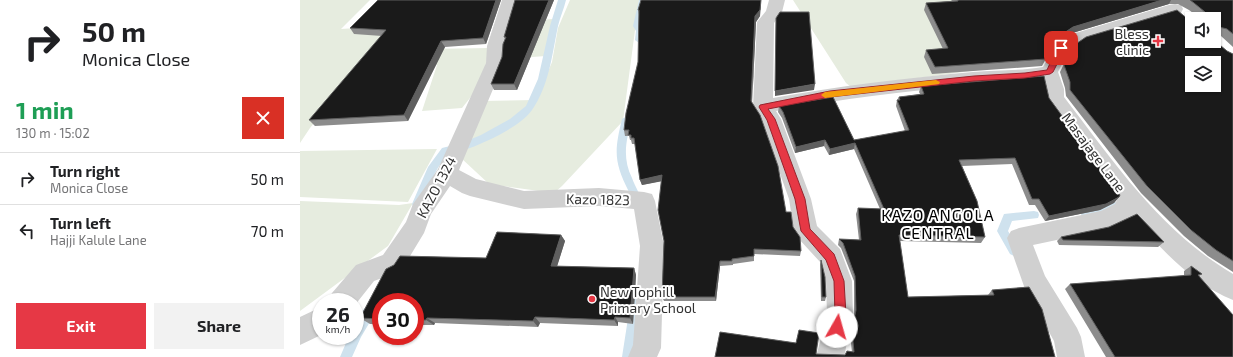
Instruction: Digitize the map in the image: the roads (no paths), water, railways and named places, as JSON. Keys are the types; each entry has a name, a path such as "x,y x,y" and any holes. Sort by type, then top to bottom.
{"street":[{"name":"KAZO 1324","path":"348,293 365,273 392,263 416,226 421,211 447,174 470,117 495,63 496,46 510,0"},
{"path":"777,0 774,12 766,22 763,107 771,119 800,199 806,231 831,257 839,281 840,315 830,357"},
{"path":"763,107 830,94 974,78 1025,76 1050,72 1061,48 1075,38 1179,9"},
{"name":"Masajage Lane","path":"1050,72 1054,89 1054,98 1129,199 1122,211 1104,220 1019,238 1034,281 1067,337 1071,357"},
{"name":"Kazo 1823","path":"447,174 470,187 524,200 599,197 644,201 652,246 647,348 642,357"},
{"path":"1129,199 1173,244 1202,269 1233,288"},
{"path":"300,332 312,325"}],"waterway":[{"path":"417,204 431,170 445,151 465,146 484,138 514,121 529,108 539,89 548,58 554,26 562,0"},
{"path":"639,40 640,31 637,26 643,0"},
{"path":"627,119 621,142 622,164 638,204"},
{"path":"1086,214 1116,206"},
{"path":"1014,251 1002,231 1008,217 1034,215"},
{"path":"628,357 637,299"},
{"path":"364,321 371,310"},
{"path":"346,357 351,345"}],"place":[{"name":"Bless clinic","path":"1158,41"},
{"name":"New Tophill Primary School","path":"592,299"}],"district":[{"name":"KAZO ANGOLA CENTRAL","path":"938,223"}]}
